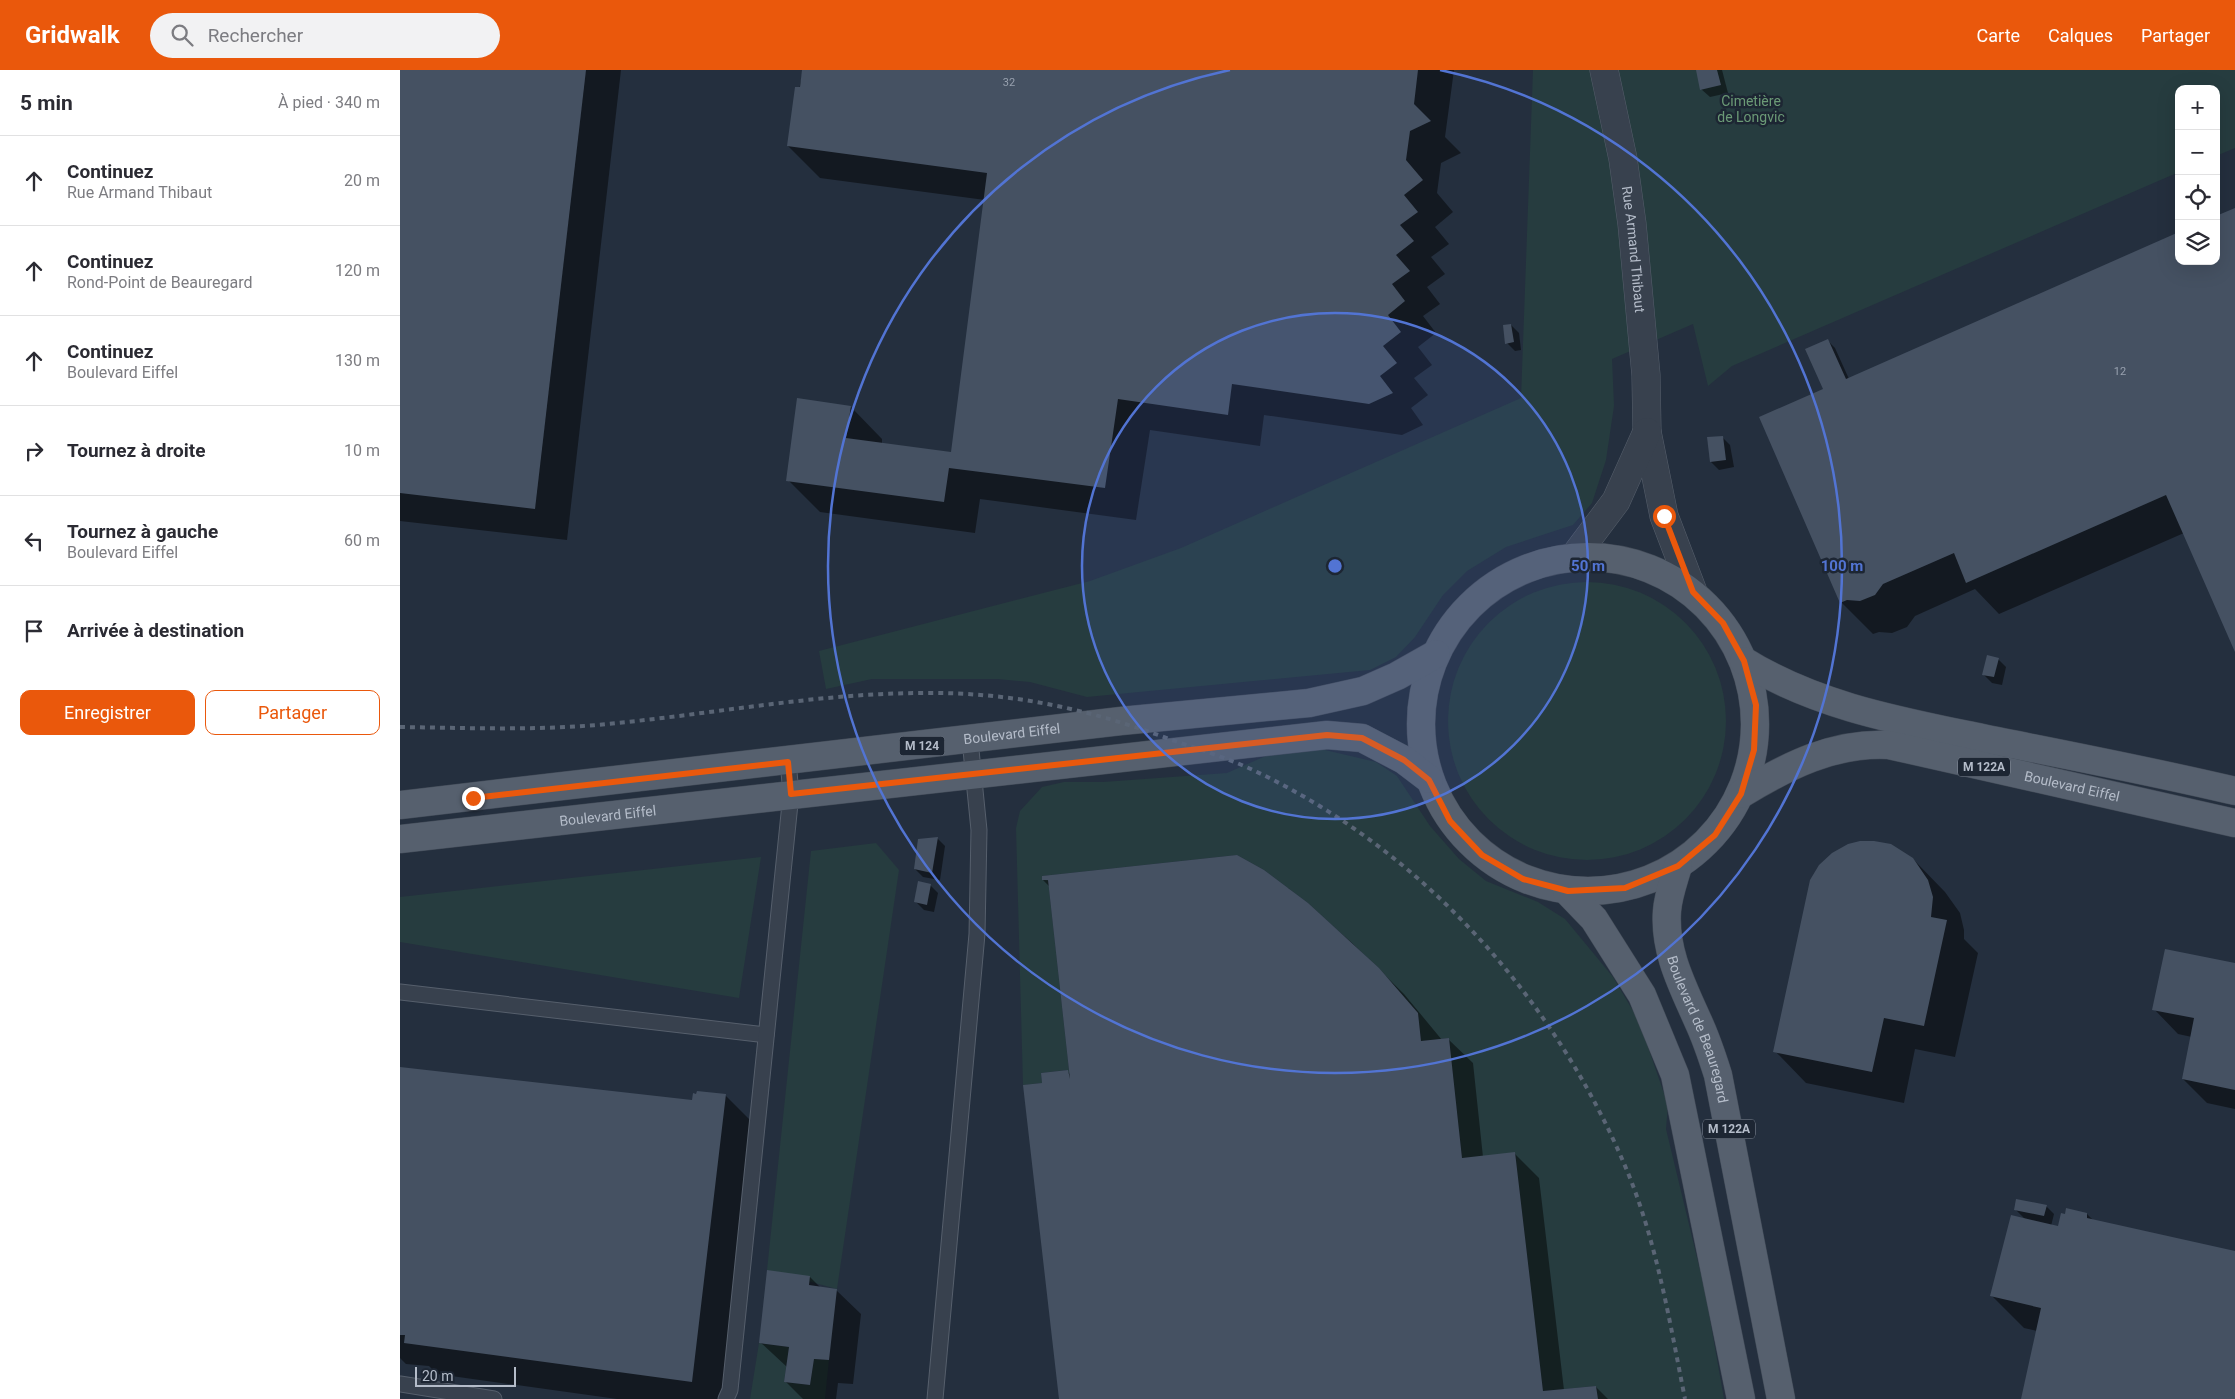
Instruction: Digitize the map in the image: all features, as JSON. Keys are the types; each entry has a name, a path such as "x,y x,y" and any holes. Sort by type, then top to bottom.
{"main road":[{"path":"1574,557 1637,563 1693,592 1723,623 1744,661 1756,705 1754,750 1741,794 1715,835 1678,866 1625,888 1568,891 1523,879 1482,855 1450,821 1429,780 1422,748 1420,716 1425,684 1436,654 1459,616 1492,586 1531,566 1574,557"},
{"name":"Boulevard Eiffel","path":"400,806 788,762 1121,721 1309,702 1363,691 1397,676 1436,654"},
{"name":"Boulevard Eiffel","path":"1744,661 1771,678 1810,694 1888,718 2235,791"},
{"name":"Boulevard Eiffel","path":"400,839 791,794 1203,751 1289,738 1327,735 1362,738 1404,760 1429,780"},
{"name":"Boulevard Eiffel","path":"1741,794 1773,774 1832,750 1866,744 1889,745 2235,823"},
{"name":"Boulevard de Beauregard","path":"1678,866 1667,909 1666,928 1670,950 1676,970 1718,1075 1781,1399"},
{"name":"M 122A","path":"1568,891 1594,919 1642,995 1674,1075 1741,1399"}],"street":[{"name":"Rue Armand Thibaut","path":"1604,70 1623,159 1632,224 1646,375 1647,432 1664,516 1693,592"},
{"name":"Rue Armand Thibaut","path":"1574,557 1616,501 1647,432"}],"lane":[{"path":"936,1399 977,934 979,830 970,740"},
{"path":"726,1399 730,1390 791,794 788,762"},
{"path":"400,992 766,1035"},
{"path":"400,1384 494,1399"}],"green space":[{"name":"Cimetière de Longvic","path":"1533,70 2235,70 2235,148 2220,154 2220,85 2175,85 2175,174 1732,366 1708,386 1693,324 1612,359 1614,406 1606,460 1592,503 1573,525 1506,547 1467,571 1443,595 1415,637 1396,657 1370,670 1087,697 1030,682 998,679 872,679 826,689 819,651 1090,581 1181,548 1521,398"},
{"path":"1587,582 1614,585 1640,593 1664,606 1685,623 1702,644 1715,668 1723,694 1726,721 1723,748 1715,774 1702,798 1685,819 1664,836 1640,849 1614,857 1587,860 1560,857 1534,849 1510,836 1489,819 1472,798 1459,774 1451,748 1448,721 1451,694 1459,668 1472,644 1489,623 1510,606 1534,593 1560,585"},
{"path":"1308,746 1376,762 1397,776 1430,826 1459,859 1486,881 1538,902 1565,919 1613,977 1639,1021 1668,1105 1666,1129 1705,1291 1724,1399 1598,1399 1596,1386 1543,1391 1515,1153 1462,1158 1449,1038 1421,1041 1418,1013 1379,968 1308,903 1264,870 1237,855 1042,876 1042,880 1048,880 1070,1079 1067,1070 1041,1073 1042,1083 1023,1085 1016,828 1020,811 1042,787 1064,782 1103,782 1227,773 1277,751"},
{"path":"876,843 899,870 837,1289 767,1270 811,851"},
{"path":"761,857 739,998 400,942 400,897"},
{"path":"759,1343 789,1347 784,1382 810,1385 814,1359 829,1360 825,1399 750,1399"}],"building":[{"path":"400,70 586,70 535,509 400,493"},
{"path":"802,70 1418,70 1414,104 1431,121 1410,131 1406,160 1423,180 1404,195 1418,212 1400,225 1414,241 1396,255 1410,271 1392,284 1405,301 1388,315 1401,332 1383,346 1397,363 1380,376 1393,393 1369,404 1232,384 1228,415 1118,399 1105,488 949,468 944,502 786,481 797,398 851,406 846,438 951,452 987,173 787,146 795,87 800,87"},
{"path":"1696,70 1717,70 1721,85 1700,90"},
{"path":"2235,208 2235,652 2166,495 1966,583 1954,553 1883,584 1875,595 1860,601 1847,600 1840,603 1759,417 1823,389 1805,349 1828,339 1846,379 2175,234 2175,265 2220,265 2220,214"},
{"path":"1511,324 1514,342 1505,344 1503,325"},
{"path":"1723,436 1726,460 1710,462 1707,437"},
{"path":"1987,655 1999,658 1994,677 1982,675"},
{"path":"938,837 932,873 914,869 918,839"},
{"path":"1860,841 1891,844 1913,858 1928,880 1933,897 1931,917 1947,920 1924,1026 1884,1018 1872,1072 1773,1052 1810,880 1819,865 1832,853 1848,844"},
{"path":"1237,855 1264,870 1308,903 1379,968 1418,1013 1421,1041 1449,1038 1462,1158 1515,1152 1543,1391 1596,1386 1598,1399 1059,1399 1023,1085 1042,1083 1041,1073 1068,1070 1070,1079 1048,880 1042,880 1042,876"},
{"path":"918,881 931,884 927,905 914,902"},
{"path":"2165,949 2235,963 2235,1090 2182,1079 2194,1018 2152,1010"},
{"path":"400,1067 692,1100 693,1093 696,1094 697,1091 726,1094 692,1382 404,1343 405,1335 400,1335"},
{"path":"2016,1199 2047,1205 2044,1216 2014,1210"},
{"path":"2066,1208 2087,1213 2087,1218 2235,1251 2235,1399 2021,1399 2041,1308 1990,1296 2011,1215 2058,1226 2061,1213 2065,1214"},
{"path":"767,1270 810,1276 809,1285 837,1289 829,1360 814,1359 810,1385 784,1382 789,1347 759,1343"}],"railway":[{"path":"400,727 508,728 590,726 847,696 956,693 1019,699 1079,711 1139,728 1255,771 1317,804 1375,843 1429,888 1478,937 1523,991 1564,1049 1599,1110 1628,1173 1638,1200 1662,1284 1685,1399"}],"route":[{"path":"473,798 788,762 791,794 1203,751 1289,738 1327,735 1362,738 1404,760 1429,780 1450,821 1482,855 1523,879 1568,891 1625,888 1678,866 1715,835 1741,794 1754,750 1756,705 1744,661 1723,623 1693,592 1664,516"}]}
